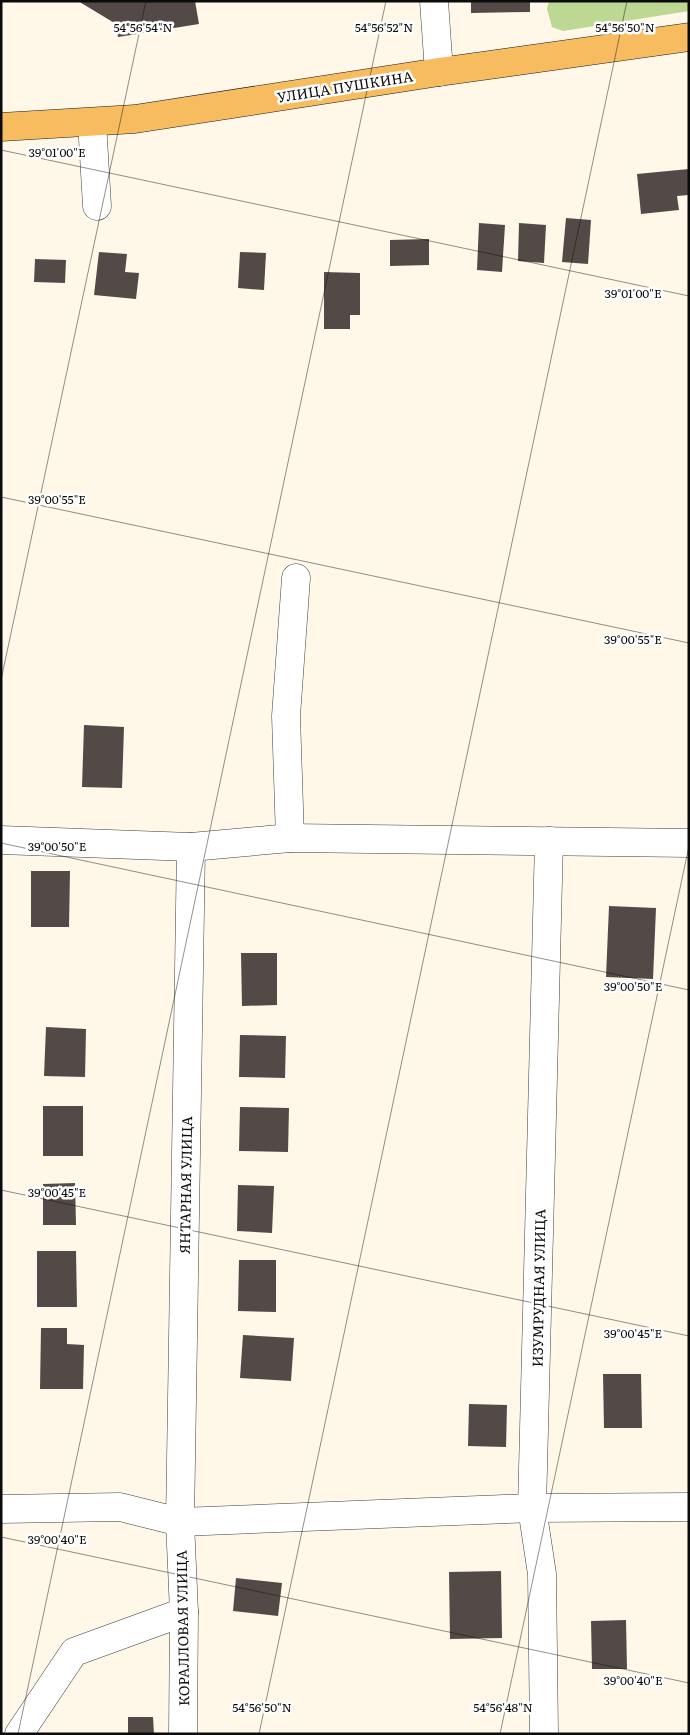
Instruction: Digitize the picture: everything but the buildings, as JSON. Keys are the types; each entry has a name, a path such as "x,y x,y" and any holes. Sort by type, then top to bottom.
{"main road":[{"name":"УЛИЦА ПУШКИНА","path":"1,127 135,119 439,72 689,38"}],"street":[{"path":"434,1 439,72"},
{"path":"92,122 97,206"},
{"path":"290,838 286,716 296,578"},
{"path":"1,840 191,847 290,838 689,842"},
{"name":"ИЗУМРУДНАЯ УЛИЦА","path":"544,1734 542,1574 532,1508 549,841"},
{"name":"ЯНТАРНАЯ УЛИЦА","path":"180,1522 191,847"},
{"path":"1,1509 120,1508 180,1522 532,1508 689,1507"},
{"name":"КОРАЛЛОВАЯ УЛИЦА","path":"180,1522 184,1612 183,1734"},
{"path":"19,1734 74,1652 184,1612"}],"green space":[{"path":"549,1 689,1 689,11 563,31 552,27 547,9"}]}
